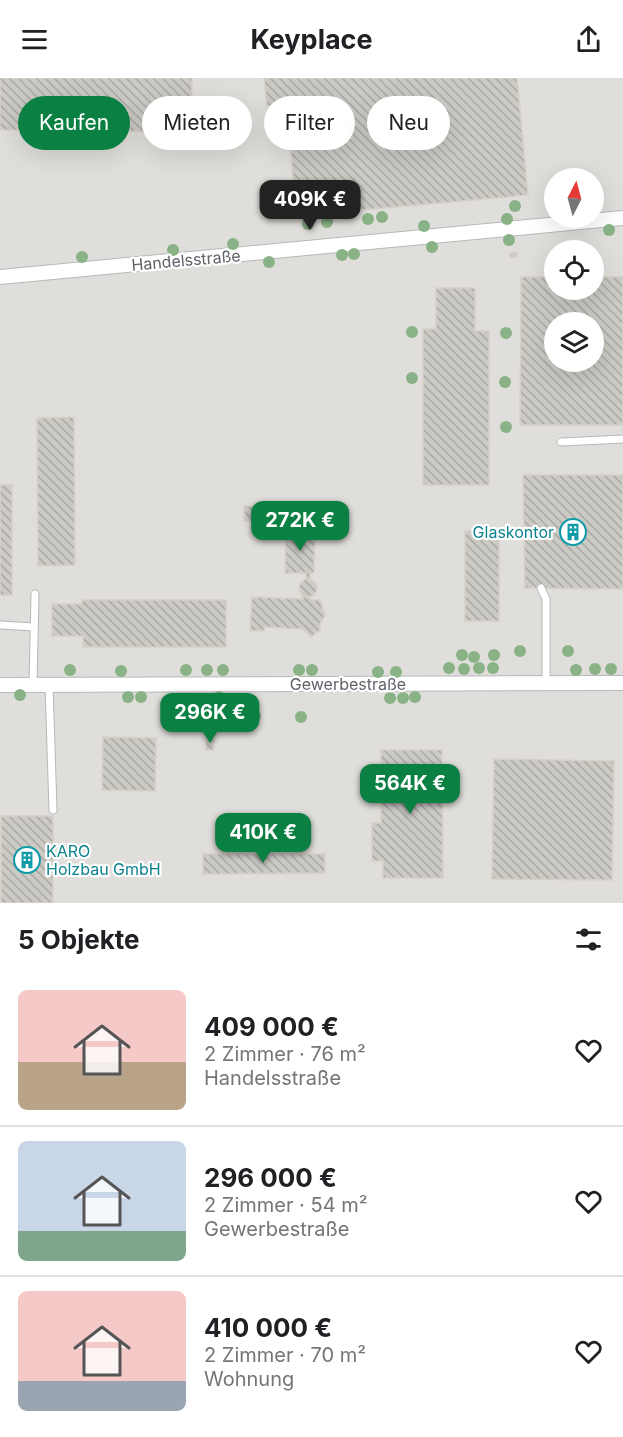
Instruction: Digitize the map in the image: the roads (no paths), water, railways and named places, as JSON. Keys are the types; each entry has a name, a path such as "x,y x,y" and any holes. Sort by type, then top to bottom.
{"street":[{"name":"Handelsstraße","path":"0,277 623,218"},
{"name":"Gewerbestraße","path":"0,685 623,683"}],"lane":[{"path":"561,442 623,439"},
{"path":"540,588 546,599 546,684"},
{"path":"33,685 35,594"},
{"path":"0,625 34,627"},
{"path":"49,685 53,810"}],"place":[{"name":"Glaskontor","path":"573,532"},
{"name":"KARO Holzbau GmbH","path":"27,860"}]}
